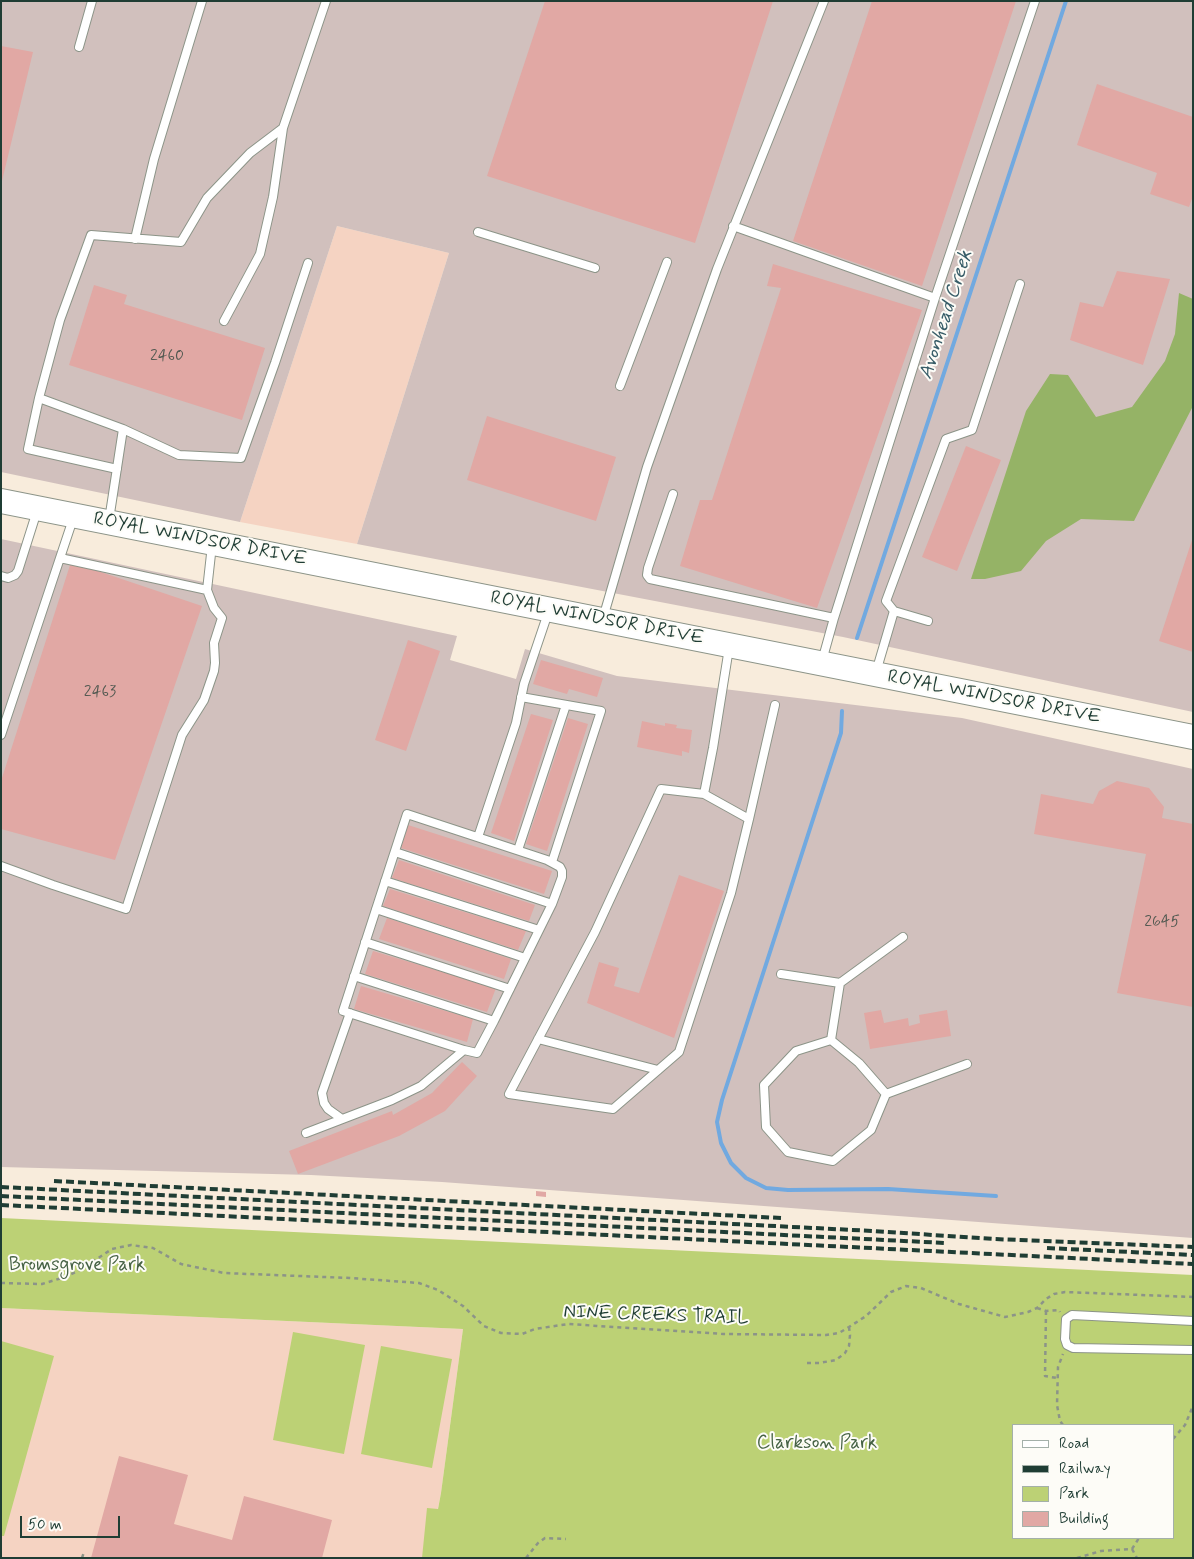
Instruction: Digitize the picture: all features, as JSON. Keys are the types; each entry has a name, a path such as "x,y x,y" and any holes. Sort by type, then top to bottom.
{"main road":[{"name":"ROYAL WINDSOR DRIVE","path":"1,500 1193,737"}],"lane":[{"path":"79,46 92,1"},
{"path":"135,240 154,160 202,1"},
{"path":"224,321 260,254 273,197 283,128 326,1"},
{"path":"603,620 647,468 717,269 824,1"},
{"path":"822,663 834,618 935,298 1035,1"},
{"path":"117,469 28,449 39,398 60,320 91,235 135,240 181,242 207,198 250,152 283,128"},
{"path":"733,226 935,298"},
{"path":"478,232 595,268"},
{"path":"620,386 667,262"},
{"path":"39,398 123,429 179,455 241,458 308,263"},
{"path":"928,621 894,611 886,601 946,439 972,430 1020,284"},
{"path":"109,522 123,429"},
{"path":"673,494 648,568 647,575 650,579 834,618"},
{"path":"1,576 8,578 15,575 18,571 38,508"},
{"path":"1,735 74,515"},
{"path":"1,866 126,909 182,735 204,700 214,671 214,643 222,618 214,608 207,590 212,542"},
{"path":"60,558 207,590"},
{"path":"478,837 516,723 524,684 550,609"},
{"path":"876,674 894,611"},
{"path":"704,794 730,645"},
{"path":"521,697 601,711 552,862"},
{"path":"518,850 566,705"},
{"path":"749,819 704,794 661,789 595,932 509,1094 613,1110 679,1052 731,893 749,819 775,706"},
{"path":"407,814 518,850 552,862 560,867 562,871 552,904 477,1053 343,1011 407,814"},
{"path":"395,852 552,904"},
{"path":"385,881 539,930"},
{"path":"376,910 525,958"},
{"path":"781,974 840,983 903,938"},
{"path":"365,942 510,989"},
{"path":"354,976 494,1022"},
{"path":"831,1040 840,983"},
{"path":"342,1119 328,1109 324,1103 322,1093 350,1013"},
{"path":"538,1039 658,1070"},
{"path":"831,1040 796,1051 764,1086 766,1128 788,1152 833,1161 871,1130 886,1094 967,1064"},
{"path":"831,1040 859,1064 886,1094"},
{"path":"306,1133 392,1100 421,1086 464,1050"},
{"path":"1193,1320 1072,1315 1066,1318 1065,1339 1067,1345 1073,1348 1193,1350"}],"path":[{"name":"NINE CREEKS TRAIL","path":"1,1283 42,1284 80,1270 112,1249 131,1245 153,1248 181,1264 224,1273 419,1283 438,1290 464,1306 484,1326 501,1333 522,1334 568,1324 724,1334 826,1335 839,1333 849,1327 866,1316 891,1292 906,1286 921,1288 959,1304 1005,1317 1028,1312 1054,1294 1065,1292 1193,1297"},
{"path":"1036,1308 1046,1311 1059,1310 1066,1318"},
{"path":"1046,1311 1045,1376 1057,1378"},
{"path":"807,1363 836,1360 845,1353 849,1346 849,1327"},
{"path":"1062,1424 1057,1405 1057,1378 1058,1367 1067,1345"},
{"path":"1174,1438 1185,1425 1193,1406"},
{"path":"526,1558 538,1543 546,1538 566,1540"},
{"path":"1132,1549 1138,1539"},
{"path":"1077,1558 1101,1551 1132,1549"},
{"path":"1132,1549 1137,1558"},
{"path":"82,1558 84,1552"}],"shaded area":[{"path":"1,1 1193,1 1193,712 843,637 357,544 449,253 337,226 240,522 1,472"},
{"path":"337,226 449,253 357,544 240,522"},
{"path":"1,539 457,636 450,660 516,679 525,649 617,676 962,718 1193,769 1193,1238 442,1182 311,1175 1,1167"},
{"path":"1,1308 463,1329 441,1493 428,1558 1,1558"}],"green space":[{"path":"1179,293 1193,299 1193,406 1134,521 1081,519 1046,541 1021,571 985,579 971,579 1026,411 1050,374 1068,375 1096,417 1132,407 1165,361 1175,334"},
{"name":"Clarkson Park","path":"1,1218 1193,1275 1193,1558 422,1558 427,1508 438,1509 441,1493 463,1329 1,1308"},
{"path":"293,1332 365,1345 344,1454 273,1440"},
{"path":"1,1341 54,1356 4,1536 1,1536"},
{"path":"381,1346 452,1359 432,1468 361,1454"}],"building":[{"path":"545,1 773,1 695,243 487,176"},
{"path":"872,1 1016,1 922,286 793,241"},
{"path":"1,46 33,52 2,181 1,181"},
{"path":"1097,84 1193,117 1193,196 1189,207 1150,194 1157,173 1077,145"},
{"path":"773,264 922,310 817,608 680,566 700,500 712,500 781,288 767,286"},
{"path":"1117,271 1170,279 1143,365 1070,340 1080,302 1103,307"},
{"path":"94,285 127,295 124,304 265,348 242,420 69,365"},
{"path":"487,416 616,457 596,521 467,480"},
{"path":"966,446 1001,460 957,571 922,557"},
{"path":"1193,540 1193,652 1159,641"},
{"path":"71,562 202,606 115,860 1,829 1,781"},
{"path":"408,640 440,651 406,751 375,740"},
{"path":"541,660 603,678 597,697 569,689 567,694 533,684"},
{"path":"531,714 553,720 514,841 491,833"},
{"path":"568,718 588,724 547,851 526,844"},
{"path":"642,721 665,726 665,723 677,725 676,728 692,730 689,753 682,751 682,756 637,747"},
{"path":"1117,781 1149,788 1164,807 1162,818 1193,824 1193,1007 1117,993 1146,854 1034,834 1041,794 1093,804 1099,791"},
{"path":"408,825 552,871 544,894 401,848"},
{"path":"399,860 535,905 529,921 392,878"},
{"path":"679,875 724,891 674,1038 587,1003 599,962 619,968 614,986 639,993"},
{"path":"390,889 526,931 518,950 383,906"},
{"path":"387,918 511,959 504,979 379,939"},
{"path":"373,951 496,988 487,1012 365,974"},
{"path":"361,986 473,1019 467,1042 354,1009"},
{"path":"881,1010 884,1023 908,1018 909,1026 920,1023 919,1015 947,1010 951,1036 870,1049 864,1013"},
{"path":"462,1062 477,1076 445,1111 399,1136 298,1174 289,1151 392,1111 393,1115 432,1093"},
{"path":"536,1191 546,1192 546,1197 536,1196"},
{"path":"119,1456 188,1475 174,1524 232,1540 244,1496 332,1520 322,1558 91,1558"}],"waterway":[{"name":"Avonhead Creek","path":"857,638 1066,1"},
{"path":"842,711 841,733 722,1100 717,1122 721,1143 731,1163 746,1178 766,1188 788,1190 888,1189 996,1196"}],"railway":[{"path":"54,1181 781,1218"},
{"path":"1,1187 873,1231 994,1239 1193,1247"},
{"path":"1,1196 945,1243"},
{"path":"1,1205 1193,1264"},
{"path":"1047,1248 1193,1255"}],"park label":[{"name":"Bromsgrove Park","path":"77,1266"}]}
